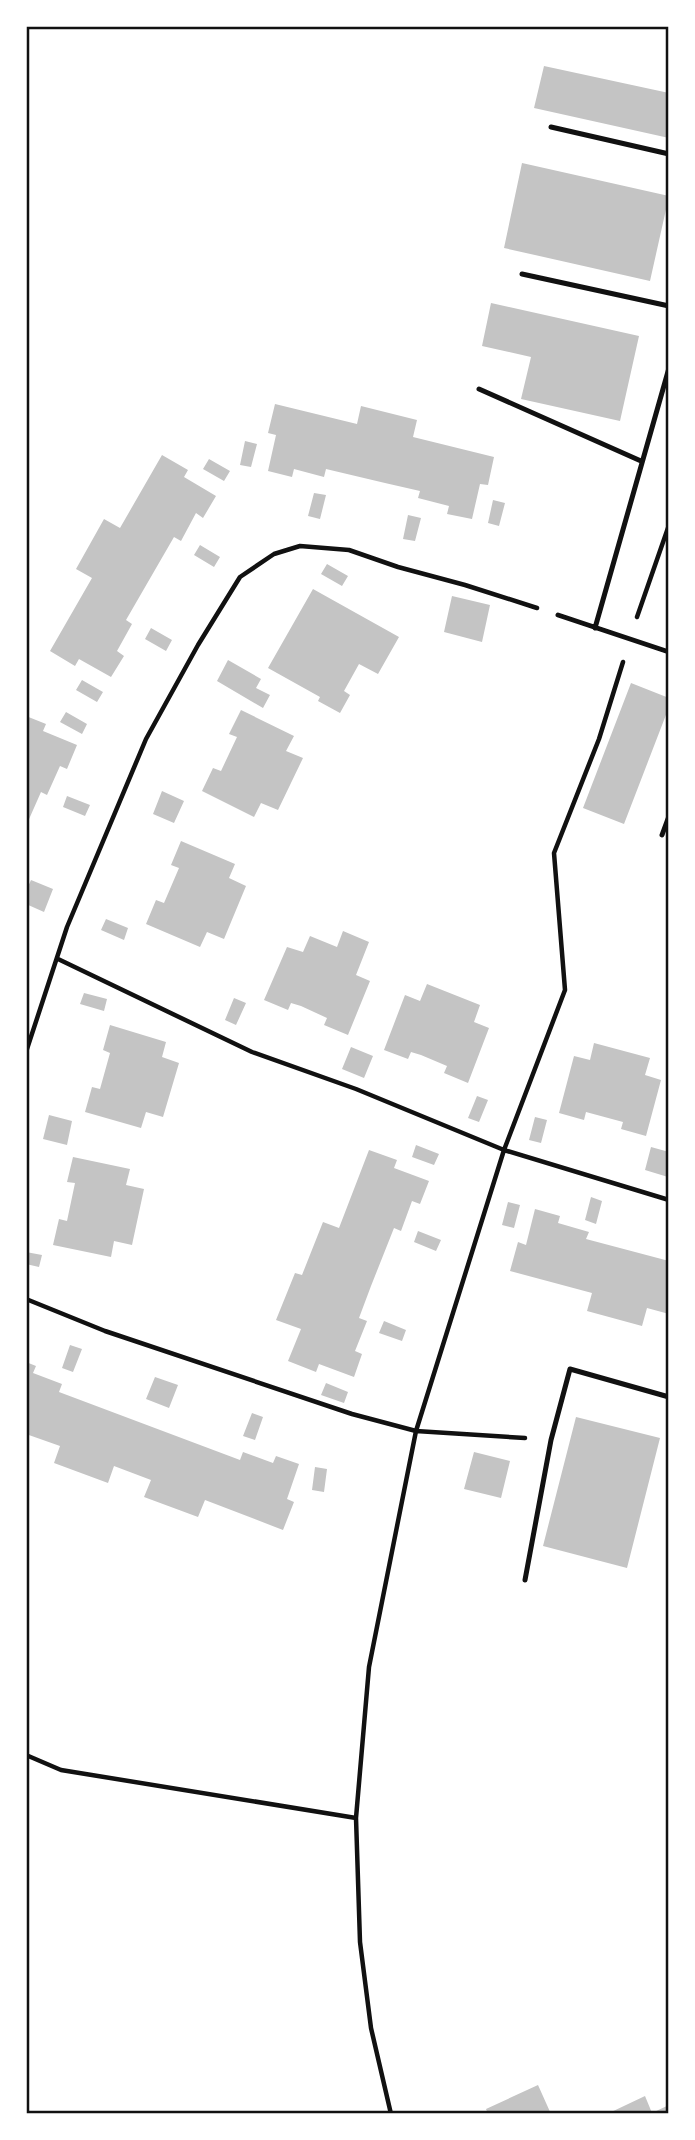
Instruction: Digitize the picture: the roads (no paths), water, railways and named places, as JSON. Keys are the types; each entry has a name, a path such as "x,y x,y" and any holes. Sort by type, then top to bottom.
{"lane":[{"path":"551,127 669,153"},
{"path":"523,274 669,306"},
{"path":"595,628 669,368"},
{"path":"479,389 641,461"},
{"path":"558,615 669,652"},
{"path":"662,835 669,816"},
{"path":"524,1580 551,1440 570,1369 669,1397"}]}
